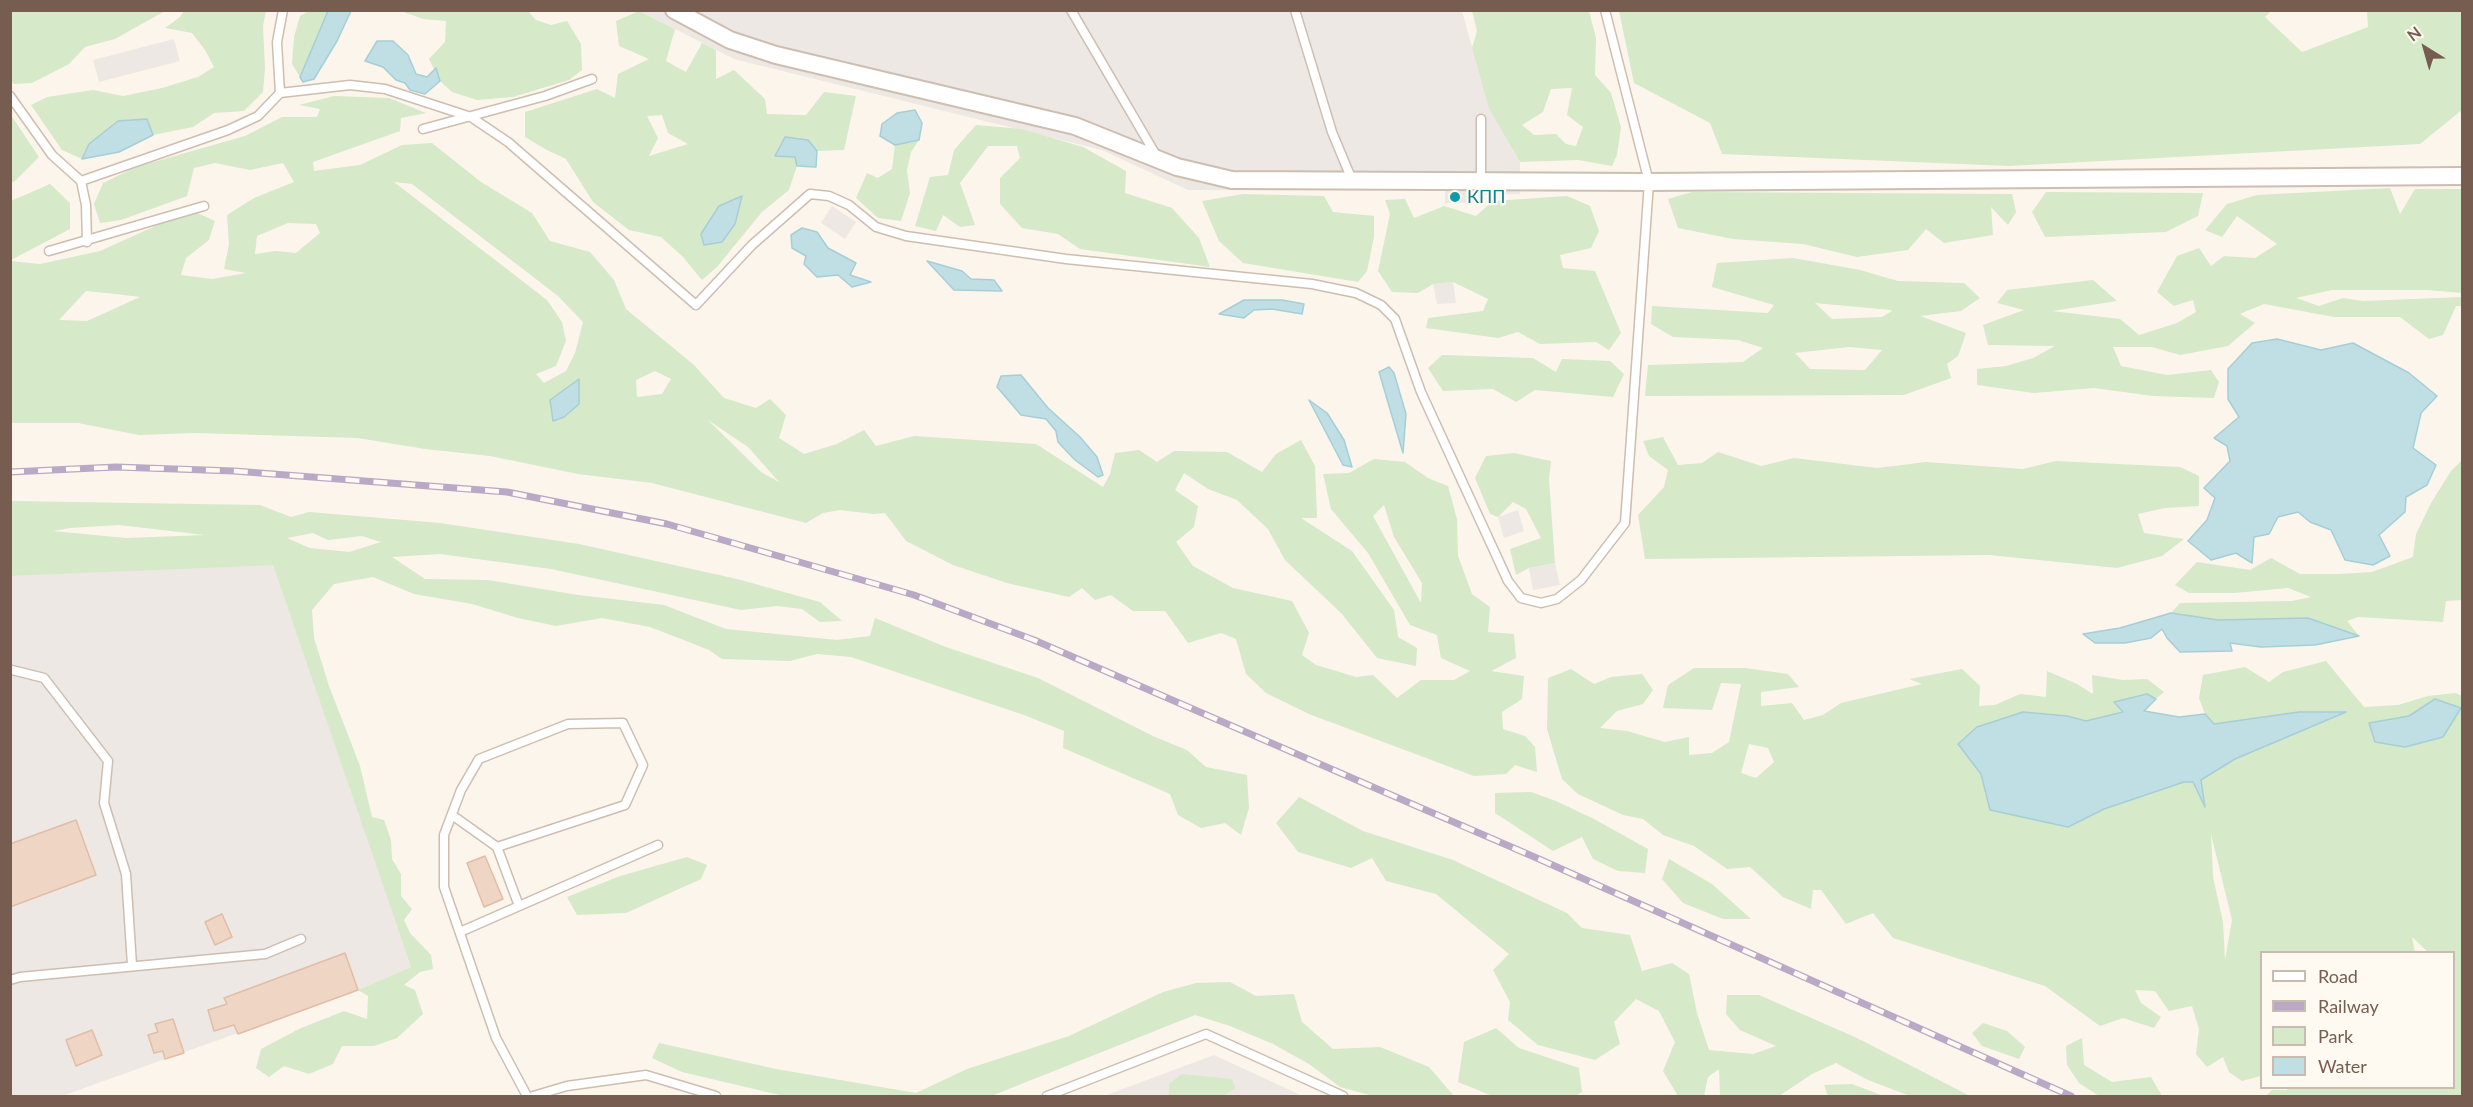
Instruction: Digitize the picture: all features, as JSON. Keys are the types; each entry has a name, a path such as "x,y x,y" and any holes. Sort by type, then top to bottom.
{"street":[{"path":"674,10 739,43 776,55 1075,126 1177,167 1232,180 1649,182 2463,176"}],"lane":[{"path":"280,93 277,42 283,10"},
{"path":"1071,10 1158,158"},
{"path":"1295,10 1332,132 1352,180"},
{"path":"81,181 228,130 258,116 280,93 350,85 385,89 471,117 508,142 696,305 752,245 810,194 829,196 849,205 876,227 906,236 1066,259 1312,284 1356,293 1381,305 1395,319 1421,392 1508,581 1521,598 1541,603 1557,599 1581,580 1625,523 1649,182 1605,10"},
{"path":"423,129 545,96 592,79"},
{"path":"10,96 52,154 81,181 87,205 87,242"},
{"path":"1481,119 1481,180"},
{"path":"49,251 87,242 204,206"},
{"path":"12,670 45,678 108,761 104,802 126,874 132,965"},
{"path":"497,847 625,805 643,765 623,723 568,724 479,759 461,790 444,835 444,887 496,1038 527,1096"},
{"path":"452,815 497,847 519,906"},
{"path":"460,932 658,845"},
{"path":"10,980 132,965 265,954 301,939"},
{"path":"1047,1096 1206,1034 1343,1096"},
{"path":"533,1096 567,1086 646,1075 716,1096"}],"shaded area":[{"path":"640,11 1462,11 1489,109 1520,162 1520,194 1476,195 1464,203 1445,203 1445,190 1188,190 1102,150 734,59"},
{"path":"174,39 180,61 99,82 93,60"},
{"path":"832,206 856,222 845,239 821,223"},
{"path":"1453,282 1456,303 1437,304 1433,284"},
{"path":"1518,510 1524,531 1504,538 1498,517"},
{"path":"1555,563 1560,585 1533,590 1529,568"},
{"path":"273,564 411,967 358,990 62,1096 11,1096 10,576"},
{"path":"1214,1055 1303,1096 1104,1096"}],"green space":[{"path":"10,11 165,11 115,39 85,47 69,64 32,83 14,84 10,80"},
{"path":"184,11 266,11 263,26 265,68 263,92 244,111 214,113 193,127 153,135 147,119 89,144 82,159 62,150 31,105 47,97 93,90 123,96 162,88 198,77 214,67 192,33 165,28 180,17"},
{"path":"309,11 328,11 300,77 292,64 294,37 300,16"},
{"path":"401,11 528,11 536,20 551,25 567,21 581,44 582,70 569,80 513,97 477,100 452,92 440,81 429,59 445,42 446,21 423,19"},
{"path":"639,11 675,29 666,61 686,72 702,43 716,50 716,79 734,70 765,99 767,114 806,115 824,92 856,96 844,150 817,151 808,140 775,156 795,157 797,166 789,190 762,212 717,267 702,280 683,257 661,237 629,230 593,202 566,159 525,137 525,112 597,89 615,98 618,74 649,59 619,46 616,21","holes":["662,115 668,133 688,144 649,156 658,138 647,116"]},
{"path":"1472,11 1589,11 1596,38 1595,75 1611,93 1621,127 1617,155 1612,166 1578,160 1520,162 1489,109 1472,48 1477,31","holes":["1572,88 1567,115 1583,127 1576,146 1566,144 1556,134 1534,135 1522,125 1543,112 1551,89"]},
{"path":"1619,11 2271,11 2265,17 2302,52 2368,27 2367,11 2462,11 2462,110 2420,144 2009,166 1722,154 1710,123 1634,83"},
{"path":"334,96 389,98 426,113 401,118 400,131 313,162 314,171 360,165 402,145 432,143 481,182 532,213 550,241 590,252 614,280 626,309 694,365 724,398 756,408 770,399 786,415 779,438 804,454 837,444 864,430 876,446 914,436 1036,444 1103,487 1110,474 1115,453 1139,450 1157,462 1174,451 1227,452 1262,472 1276,454 1301,440 1315,466 1317,518 1301,518 1352,551 1394,610 1398,637 1417,648 1416,666 1377,658 1342,614 1285,560 1268,529 1237,500 1208,489 1184,473 1175,490 1198,506 1194,527 1176,542 1193,566 1233,588 1292,601 1309,633 1302,655 1316,665 1356,677 1373,675 1397,698 1421,680 1454,680 1470,671 1441,658 1437,635 1410,625 1368,553 1331,509 1323,474 1349,473 1374,459 1405,462 1428,478 1448,486 1457,519 1458,556 1472,594 1490,607 1488,632 1514,634 1516,658 1491,671 1524,676 1522,699 1502,712 1503,729 1525,736 1535,747 1537,772 1515,765 1506,774 1474,776 1309,714 1266,693 1246,674 1236,639 1221,633 1188,643 1165,611 1133,611 1111,595 1095,600 1082,588 1069,597 1007,583 953,565 906,541 885,513 840,510 823,513 806,523 652,483 578,474 490,456 425,449 358,438 196,433 139,435 78,423 11,423 10,261 40,264 100,251 191,210 215,221 209,240 186,258 181,275 212,279 246,273 224,269 229,244 227,215 254,198 294,182 283,163 250,170 215,163 194,168 187,196 121,220 100,223 94,204 103,183 136,167 245,136 282,117 317,117 320,109 299,105","holes":["394,182 412,184 558,296 583,322 575,353 566,371 544,383 536,374 556,366 566,341 562,322 547,300","288,223 316,224 320,233 296,253 276,251 255,254 257,236","86,291 140,297 87,321 59,320","655,371 671,379 662,394 637,397 636,380","708,420 748,447 779,482 761,472","1384,505 1394,537 1422,583 1421,603 1373,516"]},
{"path":"11,115 39,157 11,183"},
{"path":"976,125 1022,129 1083,147 1126,171 1125,193 1172,208 1199,238 1210,267 1080,249 1058,234 1022,228 1000,204 1000,178 1020,158 1017,146 988,146 960,183 975,225 960,227 943,215 936,231 915,226 930,177 948,175 954,150"},
{"path":"919,140 911,152 907,170 910,193 901,221 878,218 856,198 867,173 878,178 892,169 895,145"},
{"path":"50,184 70,203 70,229 11,260 11,201"},
{"path":"2390,188 2400,214 2415,189 2462,189 2462,293 2428,290 2332,290 2296,298 2319,306 2343,298 2363,301 2462,297 2462,306 2456,306 2443,335 2429,339 2400,317 2334,317 2264,304 2240,314 2255,323 2228,346 2180,355 2152,347 2113,347 2121,366 2167,375 2211,370 2219,382 2214,398 2153,396 2094,388 2034,393 1977,385 1977,369 2006,366 2033,358 2055,346 1988,345 1983,325 2024,310 1997,303 2007,290 2093,280 2117,301 2052,311 2120,319 2139,335 2177,323 2196,312 2193,300 2174,306 2157,292 2177,256 2199,248 2211,266 2224,256 2255,258 2277,244 2237,216 2222,237 2205,230 2227,204 2257,195"},
{"path":"1692,192 2012,194 2016,212 2008,225 1991,207 1993,235 1944,243 1926,229 1908,250 1857,257 1803,244 1733,239 1678,228 1668,199"},
{"path":"2046,192 2203,193 2198,216 2166,232 2045,237 2032,212"},
{"path":"1243,194 1324,196 1333,212 1374,216 1374,237 1367,271 1358,282 1243,263 1219,241 1202,201"},
{"path":"1567,196 1590,206 1599,231 1591,248 1560,255 1563,268 1595,271 1621,333 1609,350 1596,342 1540,344 1518,332 1498,338 1426,328 1428,318 1483,311 1488,299 1453,282 1433,284 1418,293 1392,292 1378,271 1390,214 1385,200 1405,199 1414,218 1444,206 1476,216 1493,201"},
{"path":"1793,258 1860,270 1898,281 1964,283 1980,298 1961,311 1920,316 1966,333 1958,356 1947,364 1951,378 1904,395 1645,396 1648,365 1743,362 1763,348 1738,340 1673,337 1651,324 1652,306 1768,313 1774,305 1712,287 1717,263","holes":["1815,303 1891,310 1892,311 1882,317 1832,319","1849,347 1882,350 1865,370 1810,369 1795,353"]},
{"path":"1442,355 1533,358 1556,372 1562,359 1610,361 1624,374 1613,397 1535,390 1516,402 1493,389 1443,391 1428,368"},
{"path":"1663,437 1678,465 1702,463 1718,452 1761,466 1794,458 1877,468 1926,462 2023,469 2056,461 2180,467 2199,476 2199,506 2165,508 2138,514 2144,533 2184,539 2162,556 2117,568 1989,555 1645,559 1638,515 1664,487 1668,470 1649,456 1643,441"},
{"path":"1514,453 1551,461 1549,480 1555,563 1529,568 1516,575 1510,549 1541,538 1526,509 1513,502 1498,517 1490,514 1475,478 1486,456"},
{"path":"2462,460 2462,600 2446,601 2443,622 2358,617 2347,621 2359,636 2308,618 2218,620 2171,613 2180,603 2292,601 2311,597 2288,588 2234,593 2189,593 2175,585 2197,562 2250,570 2271,558 2300,574 2339,574 2372,572 2413,557 2416,534 2431,503 2451,471"},
{"path":"10,501 260,505 291,517 309,512 440,523 579,544 737,579 820,602 842,621 820,622 802,609 777,606 741,610 551,569 440,554 392,557 425,579 488,580 578,595 664,605 726,629 837,640 870,636 875,618 946,647 1038,678 1153,736 1187,750 1206,767 1247,775 1249,808 1241,835 1225,823 1201,828 1178,815 1170,794 1063,748 1064,731 1024,715 851,657 817,654 790,661 722,659 709,650 650,627 602,618 556,626 518,618 472,604 414,594 373,577 334,584 312,610 314,638 329,686 360,766 372,817 384,820 391,840 392,859 401,874 401,896 412,909 404,920 410,933 431,955 433,969 420,972 404,985 415,990 423,1014 397,1038 374,1046 342,1046 333,1064 309,1074 284,1066 269,1077 256,1068 261,1049 301,1028 344,1011 367,1019 368,996 358,990 411,967 273,565 11,576","holes":["119,525 205,535 206,535 126,538 53,531","313,533 328,540 362,536 381,542 349,552 310,548 287,538"]},
{"path":"2326,661 2364,707 2398,705 2428,696 2455,693 2462,696 2462,1096 2266,1096 2272,1090 2288,1089 2455,1089 2455,951 2427,951 2412,937 2415,951 2260,951 2260,1076 2242,1081 2229,1072 2223,1057 2207,1067 2196,1054 2199,1029 2192,1006 2169,1011 2155,991 2135,990 2141,1003 2161,1017 2154,1028 2123,1018 2100,1026 2045,986 1893,938 1873,913 1846,924 1821,890 1813,890 1811,909 1783,897 1750,867 1727,869 1694,846 1663,835 1643,819 1623,815 1578,794 1562,779 1547,729 1548,678 1571,669 1594,684 1611,677 1642,674 1653,690 1643,704 1617,711 1600,728 1627,731 1665,742 1689,737 1689,755 1712,753 1729,742 1741,684 1721,683 1712,710 1663,708 1668,685 1694,668 1745,668 1788,674 1799,687 1761,692 1761,706 1792,703 1804,720 1823,715 1841,703 1922,684 1909,679 1962,669 1980,686 1979,706 1995,705 2020,694 2046,697 2047,671 2093,694 2092,675 2123,680 2147,679 2164,692 2156,699 2147,694 2115,702 2124,712 2086,721 2067,716 1981,774 1990,810 2068,827 2104,809 2184,782 2193,782 2204,805 2201,781 2235,759 2344,712 2299,712 2214,724 2205,714 2199,698 2203,675 2245,667 2269,682 2283,672","holes":["2435,699 2375,741 2370,723 2409,716","1749,744 1768,748 1774,762 1756,778 1741,773","2211,834 2232,920 2225,960 2223,922 2213,877"]},
{"path":"1531,792 1594,819 1648,849 1645,873 1618,871 1593,859 1582,837 1553,851 1495,813 1495,793"},
{"path":"1299,797 1363,831 1453,860 1567,913 1582,928 1630,935 1642,971 1672,963 1689,974 1697,1013 1709,1050 1753,1054 1776,1046 1740,1030 1726,1014 1727,995 1759,995 1857,1038 1970,1096 1910,1096 1868,1080 1836,1063 1812,1074 1779,1096 1720,1096 1719,1069 1708,1077 1704,1096 1678,1096 1663,1071 1675,1042 1659,1011 1636,999 1614,1022 1620,1044 1595,1060 1538,1045 1508,1020 1510,1002 1493,970 1509,954 1436,894 1386,881 1372,858 1351,868 1298,852 1276,823"},
{"path":"687,857 707,865 701,879 626,913 577,915 567,897 620,876"},
{"path":"1669,859 1712,884 1751,919 1723,919 1683,903 1662,879"},
{"path":"1230,982 1256,996 1294,994 1302,1022 1333,1049 1380,1047 1429,1067 1453,1095 1373,1096 1340,1087 1309,1064 1273,1044 1230,1026 1195,1015 991,1096 784,1096 682,1072 652,1058 659,1043 776,1069 916,1093 967,1069 1069,1036 1163,992 1196,983"},
{"path":"1983,1023 2007,1031 2025,1047 2019,1059 1982,1046 1972,1033"},
{"path":"1496,1028 1519,1048 1579,1068 1582,1092 1575,1096 1490,1095 1458,1082 1464,1042"},
{"path":"2082,1038 2084,1065 2112,1082 2151,1077 2162,1096 2099,1096 2079,1083 2067,1065 2066,1046"},
{"path":"1182,1074 1232,1079 1235,1088 1223,1096 1169,1096 1169,1084"},
{"path":"1852,1084 1882,1096 1828,1096 1824,1085"}],"water":[{"path":"328,11 351,11 337,41 314,79 303,82 300,77"},
{"path":"377,41 393,41 408,55 416,74 427,77 436,68 440,81 425,94 410,90 405,83 396,80 383,67 365,61"},
{"path":"915,110 922,123 919,140 895,145 880,136 882,124 897,113"},
{"path":"147,119 153,135 119,152 82,159 89,144 118,121"},
{"path":"785,137 808,140 817,151 816,167 797,166 795,157 775,156"},
{"path":"742,196 735,224 722,242 704,245 701,234 719,206"},
{"path":"802,228 817,232 828,248 856,263 850,275 871,282 852,287 838,275 817,277 804,264 806,256 792,248 791,235"},
{"path":"927,261 962,271 971,279 994,280 1002,291 954,290"},
{"path":"1244,300 1282,300 1304,304 1302,314 1272,309 1254,310 1244,318 1219,314"},
{"path":"2277,339 2321,350 2353,343 2409,373 2437,396 2421,413 2413,448 2436,465 2427,485 2406,497 2405,512 2379,535 2390,556 2373,565 2345,560 2331,530 2310,522 2298,512 2278,517 2269,534 2254,537 2252,563 2236,553 2211,560 2188,541 2207,520 2215,498 2204,488 2230,461 2227,446 2214,438 2239,417 2228,399 2228,369 2252,343"},
{"path":"1389,367 1394,373 1406,414 1403,453 1379,372"},
{"path":"1021,375 1048,408 1080,437 1097,457 1103,475 1098,477 1075,460 1058,442 1056,431 1046,419 1021,415 997,387 1001,376"},
{"path":"579,379 579,404 564,417 553,421 550,400"},
{"path":"1309,400 1327,413 1344,440 1352,467 1343,465"},
{"path":"2171,613 2218,620 2308,618 2359,636 2315,645 2261,647 2230,643 2232,651 2180,652 2162,629 2151,638 2125,643 2095,643 2083,634 2120,628"},
{"path":"2147,694 2156,699 2144,711 2179,717 2205,714 2214,724 2299,712 2346,712 2235,759 2201,780 2205,807 2193,782 2184,782 2104,809 2068,827 1990,810 1981,774 1958,744 1977,727 2023,712 2067,716 2086,721 2123,712 2114,702"},
{"path":"2435,699 2461,708 2443,737 2405,747 2375,742 2369,723 2409,716"}],"building":[{"path":"76,820 96,875 10,907 10,844"},
{"path":"485,856 503,899 484,907 467,863"},
{"path":"222,914 232,937 215,945 205,922"},
{"path":"345,953 358,990 238,1034 234,1025 214,1031 208,1010 227,1004 224,998"},
{"path":"173,1019 184,1053 165,1059 163,1051 154,1053 148,1035 158,1032 155,1024"},
{"path":"92,1030 102,1055 76,1066 66,1040"}],"railway":[{"path":"10,472 116,467 234,471 507,492 667,524 914,595 1034,640 1539,859 2071,1096"}],"place":[{"name":"КПП","path":"1455,197"}]}
